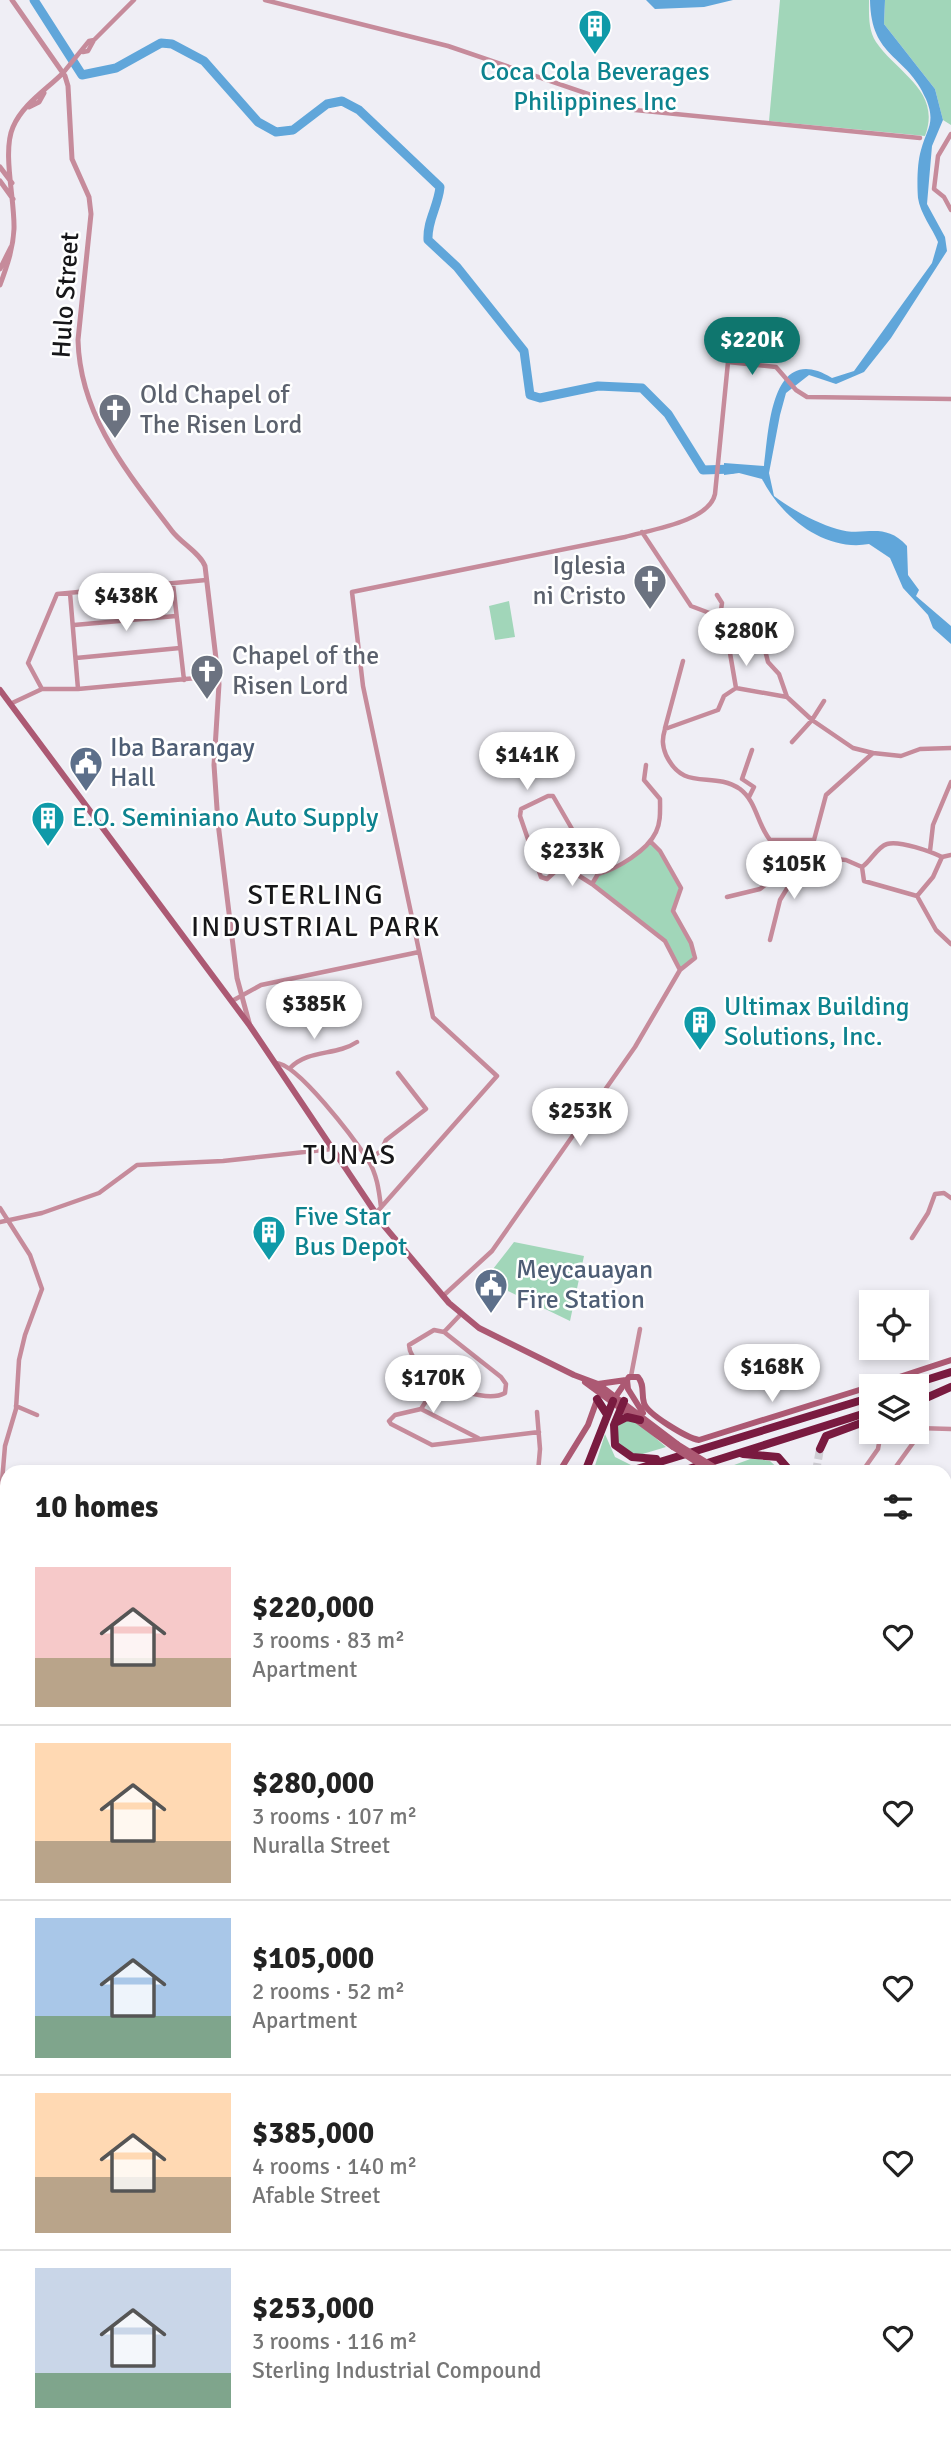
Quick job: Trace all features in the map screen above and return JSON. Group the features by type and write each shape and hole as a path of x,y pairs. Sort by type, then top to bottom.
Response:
{"highway":[{"path":"929,1379 951,1372"},
{"path":"929,1392 951,1386"},
{"path":"929,1396 951,1386"},
{"path":"587,1465 606,1413 618,1401"},
{"path":"618,1401 614,1442 629,1456 652,1459 676,1449 708,1449 859,1401"},
{"path":"598,1404 606,1413"},
{"path":"700,1465 859,1415"},
{"path":"614,1425 625,1417 643,1419"},
{"path":"820,1449 826,1436 859,1424"},
{"path":"642,1465 676,1449"},
{"path":"731,1455 776,1456 788,1465"}],"main road":[{"path":"0,690 232,1001 332,1149 443,1296 479,1328 596,1386 643,1419 676,1449 701,1465"},
{"path":"908,1374 951,1360"},
{"path":"596,1386 629,1378 642,1381 643,1401 649,1412 699,1440 859,1390"},
{"path":"618,1401 629,1378"},
{"path":"629,1378 628,1389 643,1419"},
{"path":"563,1465 598,1404 596,1386"},
{"path":"598,1404 618,1401"},
{"path":"676,1449 708,1465"}],"street":[{"path":"12,0 63,73"},
{"path":"0,285 11,255 12,244 13,128 37,95 44,92 83,52 89,41 94,40 134,0"},
{"path":"265,0 448,46 635,110 920,138"},
{"name":"Hulo Street","path":"63,73 69,93 74,167 90,205 79,330 79,362 83,386 103,435 172,531 201,559 206,580 218,676 214,781 241,995 250,1026"},
{"path":"951,134 940,152 934,189 944,197 951,210"},
{"path":"11,165 0,167 12,183"},
{"path":"0,181 13,200"},
{"path":"0,269 12,244"},
{"path":"379,1210 497,1076 433,1017 363,686 352,592 668,527 709,507 714,501 728,362 776,367 796,390 807,397 951,399"},
{"path":"642,532 691,606 722,618 759,626 768,662 779,674 787,697 812,720 853,748 873,753 901,757 920,749 951,748"},
{"path":"43,689 28,663 57,594 206,580"},
{"path":"173,584 184,680"},
{"path":"70,593 78,689"},
{"path":"717,595 722,603 722,618 736,688"},
{"path":"74,625 176,616"},
{"path":"76,658 180,648"},
{"path":"683,662 664,729 662,747 674,771 682,776 732,785 749,797 770,840 814,840"},
{"path":"10,704 43,689 78,689 218,676"},
{"path":"664,729 718,710 724,696 736,688 787,697"},
{"path":"792,742 812,720 824,701"},
{"path":"749,797 754,787 742,779 752,750"},
{"path":"810,855 827,795 873,753"},
{"path":"592,884 598,874 611,871 650,841 659,823 660,799 645,780 646,765"},
{"path":"930,850 933,825 951,782"},
{"path":"598,874 553,796 521,809 520,816 541,877 547,879 562,865 592,884 665,941 680,970"},
{"path":"443,1296 492,1251 635,1047 680,970 695,958 691,943 673,911 681,888 660,850 650,841"},
{"path":"862,867 883,846 891,843 930,850 943,857 951,855"},
{"path":"727,897 760,889 802,856 852,862 862,867"},
{"path":"917,896 933,877 943,857"},
{"path":"770,940 780,900 791,882 789,867"},
{"path":"862,867 864,881 917,896 936,930 951,944"},
{"path":"232,1001 261,985 419,952"},
{"path":"290,1068 301,1057 349,1047 357,1042"},
{"path":"275,1063 290,1068 312,1088 368,1160 378,1182 379,1210"},
{"path":"368,1160 381,1151 386,1140 426,1109 398,1073"},
{"path":"3,1221 42,1213 99,1193 137,1165 223,1161 332,1149"},
{"path":"912,1238 928,1213 935,1194 944,1193 951,1198"},
{"path":"0,1208 3,1221 30,1255 42,1289 24,1335 16,1406 5,1446 3,1465"},
{"path":"444,1332 461,1314"},
{"path":"629,1378 640,1329"},
{"path":"434,1330 444,1332 501,1377 506,1389 502,1395 492,1398 474,1396 440,1379 412,1357 409,1345 434,1330"},
{"path":"421,1409 440,1379"},
{"path":"16,1406 37,1415"},
{"path":"478,1438 421,1409 395,1415 389,1422 432,1445 539,1432"},
{"path":"537,1412 538,1465"},
{"path":"929,1429 951,1429"},
{"path":"867,1465 879,1444"},
{"path":"896,1465 912,1444"}],"green space":[{"path":"780,0 869,0 873,37 923,95 929,120 925,136 769,121"},
{"path":"885,0 951,0 951,125 943,120 935,89 884,24"},
{"path":"509,601 515,637 495,640 489,606"},
{"path":"650,841 660,851 681,888 673,911 691,943 693,961 680,970 670,947 592,884 598,874 611,871"},
{"path":"514,1242 584,1256 570,1321 508,1291 507,1278 493,1269"},
{"path":"627,1420 637,1422 666,1447 636,1456 617,1444 616,1426"},
{"path":"605,1434 615,1457 631,1465 595,1465"},
{"path":"753,1458 770,1461 774,1465 734,1465"}],"water":[{"path":"646,0 733,0 704,7 655,9"},
{"path":"870,0 885,0 884,24 935,89 943,120 932,146 927,204 945,237 947,251 891,338 864,372 836,384 809,375 786,393 769,473 774,496 804,515 847,531 890,534 907,546 908,575 919,590 916,596 951,626 951,644 933,628 928,615 903,588 890,558 869,544 836,543 806,529 781,506 762,479 739,473 724,475 724,463 764,466 772,412 777,394 785,380 796,371 812,370 832,378 854,371 932,263 938,242 921,209 917,187 920,155 930,125 929,107 918,84 876,34"}],"waterway":[{"path":"34,0 82,75 116,68 161,43 172,44 204,61 258,122 276,132 293,130 327,104 342,101 359,110 440,187 429,226 428,240 457,267 524,351 530,395 540,398 598,386 642,388 668,414 703,470 733,469"}],"tunnel":[{"path":"817,1465 820,1449"}],"place":[{"name":"Coca Cola Beverages Philippines Inc","path":"595,56"},
{"name":"Old Chapel of The Risen Lord","path":"115,440"},
{"name":"Iglesia ni Cristo","path":"650,611"},
{"name":"Chapel of the Risen Lord","path":"207,701"},
{"name":"Iba Barangay Hall","path":"86,793"},
{"name":"E.O. Seminiano Auto Supply","path":"48,848"},
{"name":"Ultimax Building Solutions, Inc.","path":"700,1052"},
{"name":"Five Star Bus Depot","path":"269,1262"},
{"name":"Meycauayan Fire Station","path":"491,1315"}],"district":[{"name":"STERLING INDUSTRIAL PARK","path":"316,911"},
{"name":"TUNAS","path":"350,1155"}]}
